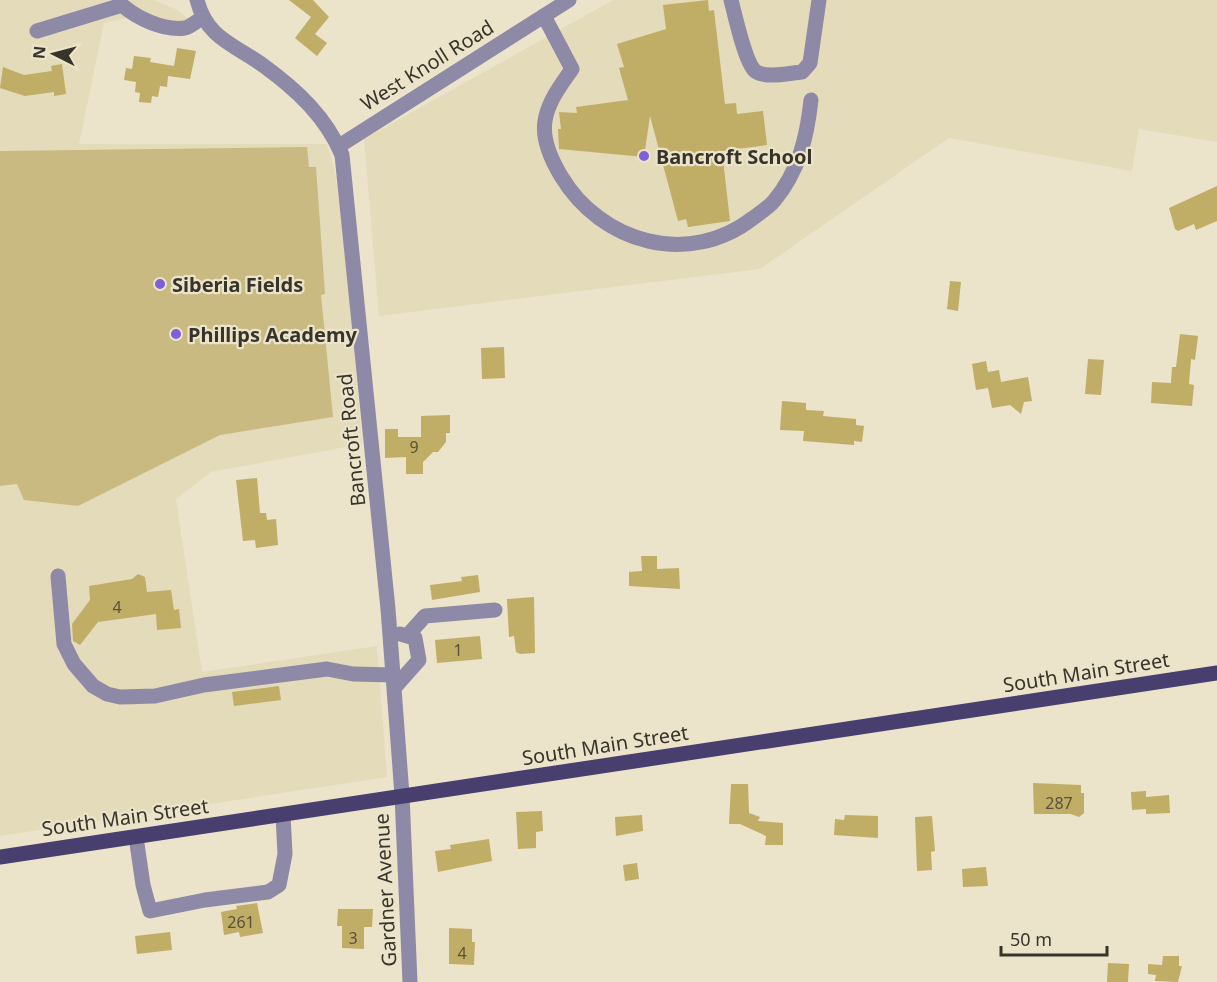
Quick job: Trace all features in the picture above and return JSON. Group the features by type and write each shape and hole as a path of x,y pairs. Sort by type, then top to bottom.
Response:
{"main road":[{"name":"South Main Street","path":"0,857 1217,673"}],"street":[{"path":"37,31 122,5 132,14 158,25 186,28 202,18 197,0"},
{"name":"West Knoll Road","path":"339,146 568,0"},
{"path":"731,0 749,62 755,71 767,75 802,72 810,63 819,0"},
{"path":"544,16 572,69 554,94 544,122 550,159 570,192 599,221 631,236 673,245 690,244 708,241 741,227 773,202 790,177 801,155 812,100"},
{"name":"Bancroft Road","path":"202,18 212,31 264,66 323,118 342,155 390,632 402,795"},
{"path":"58,576 64,644 74,664 87,679 107,694 120,697 155,696 204,685 327,669 394,681 420,660 415,638 390,632"},
{"path":"408,636 425,616 495,610"},
{"name":"Gardner Avenue","path":"402,795 410,982"},
{"path":"136,837 143,885 150,911 206,900 268,892 279,885 285,854 283,815"}],"shaded area":[{"name":"Phillips Academy","path":"0,0 153,0 178,10 192,23 132,17 104,23 79,144 327,144 334,167 343,224 362,444 211,472 176,499 202,672 377,646 387,777 0,836"},
{"name":"Bancroft School","path":"613,0 1217,0 1217,142 1139,129 1132,171 949,138 760,269 379,316 364,139"},
{"name":"Siberia Fields","path":"307,147 309,167 316,167 325,294 321,295 333,417 220,435 78,506 24,500 17,484 0,486 0,151"}],"building":[{"path":"289,0 313,0 329,17 315,34 327,43 317,56 295,38 311,17"},
{"path":"708,0 709,11 714,10 725,104 736,103 737,114 763,111 767,145 722,151 730,221 688,227 686,219 678,221 650,116 644,157 559,149 558,129 561,129 559,112 577,113 576,107 628,100 619,68 624,67 617,44 666,29 663,5"},
{"path":"177,48 196,51 190,79 168,76 167,87 160,86 158,97 152,96 151,103 139,102 140,93 135,92 136,82 124,80 126,68 132,69 134,56 151,58 150,62 174,66"},
{"path":"62,64 66,94 54,96 54,92 25,96 0,88 3,67 24,75 52,71 51,66"},
{"path":"1217,186 1217,221 1196,230 1194,224 1178,231 1175,229 1169,208"},
{"path":"950,281 961,282 958,311 947,309"},
{"path":"1180,334 1198,336 1195,360 1191,359 1189,384 1194,385 1192,406 1151,403 1152,382 1171,383 1172,367 1176,367"},
{"path":"504,347 505,378 482,379 481,348"},
{"path":"1088,359 1104,360 1101,395 1085,394"},
{"path":"986,361 988,372 999,370 1001,382 1028,377 1032,401 1024,402 1021,414 1010,405 992,408 988,388 976,390 972,364"},
{"path":"782,401 806,403 806,410 824,411 823,416 856,419 856,425 864,426 862,442 854,441 854,445 803,441 804,431 780,430"},
{"path":"450,415 450,433 446,433 446,442 438,452 433,452 423,462 423,474 406,474 406,457 385,458 385,429 398,429 398,437 421,437 421,416"},
{"path":"257,478 260,513 266,513 267,520 276,519 278,545 256,548 255,540 243,541 236,480"},
{"path":"641,556 657,556 657,569 679,568 680,589 629,586 629,572 642,571"},
{"path":"138,574 145,577 147,592 171,590 174,610 179,609 181,628 157,630 156,614 98,622 80,645 73,641 72,624 90,600 89,586 132,579"},
{"path":"478,575 480,592 432,600 430,585 462,581 461,577"},
{"path":"534,597 535,653 520,654 516,652 514,636 509,637 507,599"},
{"path":"480,636 482,659 437,663 435,640"},
{"path":"279,686 281,700 234,706 232,692"},
{"path":"1033,783 1081,785 1081,793 1084,793 1084,813 1079,817 1071,814 1034,814"},
{"path":"731,784 748,784 749,813 760,817 758,821 783,823 783,845 765,845 766,836 740,824 729,824"},
{"path":"1146,791 1146,797 1169,795 1170,813 1146,814 1146,809 1132,810 1131,792"},
{"path":"542,811 543,831 536,832 536,848 518,849 516,812"},
{"path":"642,815 643,831 616,836 615,817"},
{"path":"845,815 878,816 878,838 834,835 835,819 844,820"},
{"path":"932,816 935,851 931,852 932,870 917,871 915,817"},
{"path":"489,839 492,861 438,872 435,851 451,849 450,845"},
{"path":"637,863 639,879 625,881 623,865"},
{"path":"986,867 988,886 963,887 962,869"},
{"path":"257,903 263,933 240,937 239,932 224,935 221,912 237,909 236,906"},
{"path":"338,909 373,909 372,927 364,927 364,949 342,948 342,926 337,926"},
{"path":"449,928 472,929 472,942 475,942 474,965 449,964"},
{"path":"170,932 172,950 137,954 135,936"},
{"path":"1163,956 1179,956 1179,966 1182,966 1178,982 1155,981 1156,975 1148,974 1148,964 1162,965"},
{"path":"1108,963 1129,964 1128,982 1107,982"}],"place":[{"name":"Bancroft School","path":"644,156"},
{"name":"Siberia Fields","path":"160,284"},
{"name":"Phillips Academy","path":"176,334"}]}
